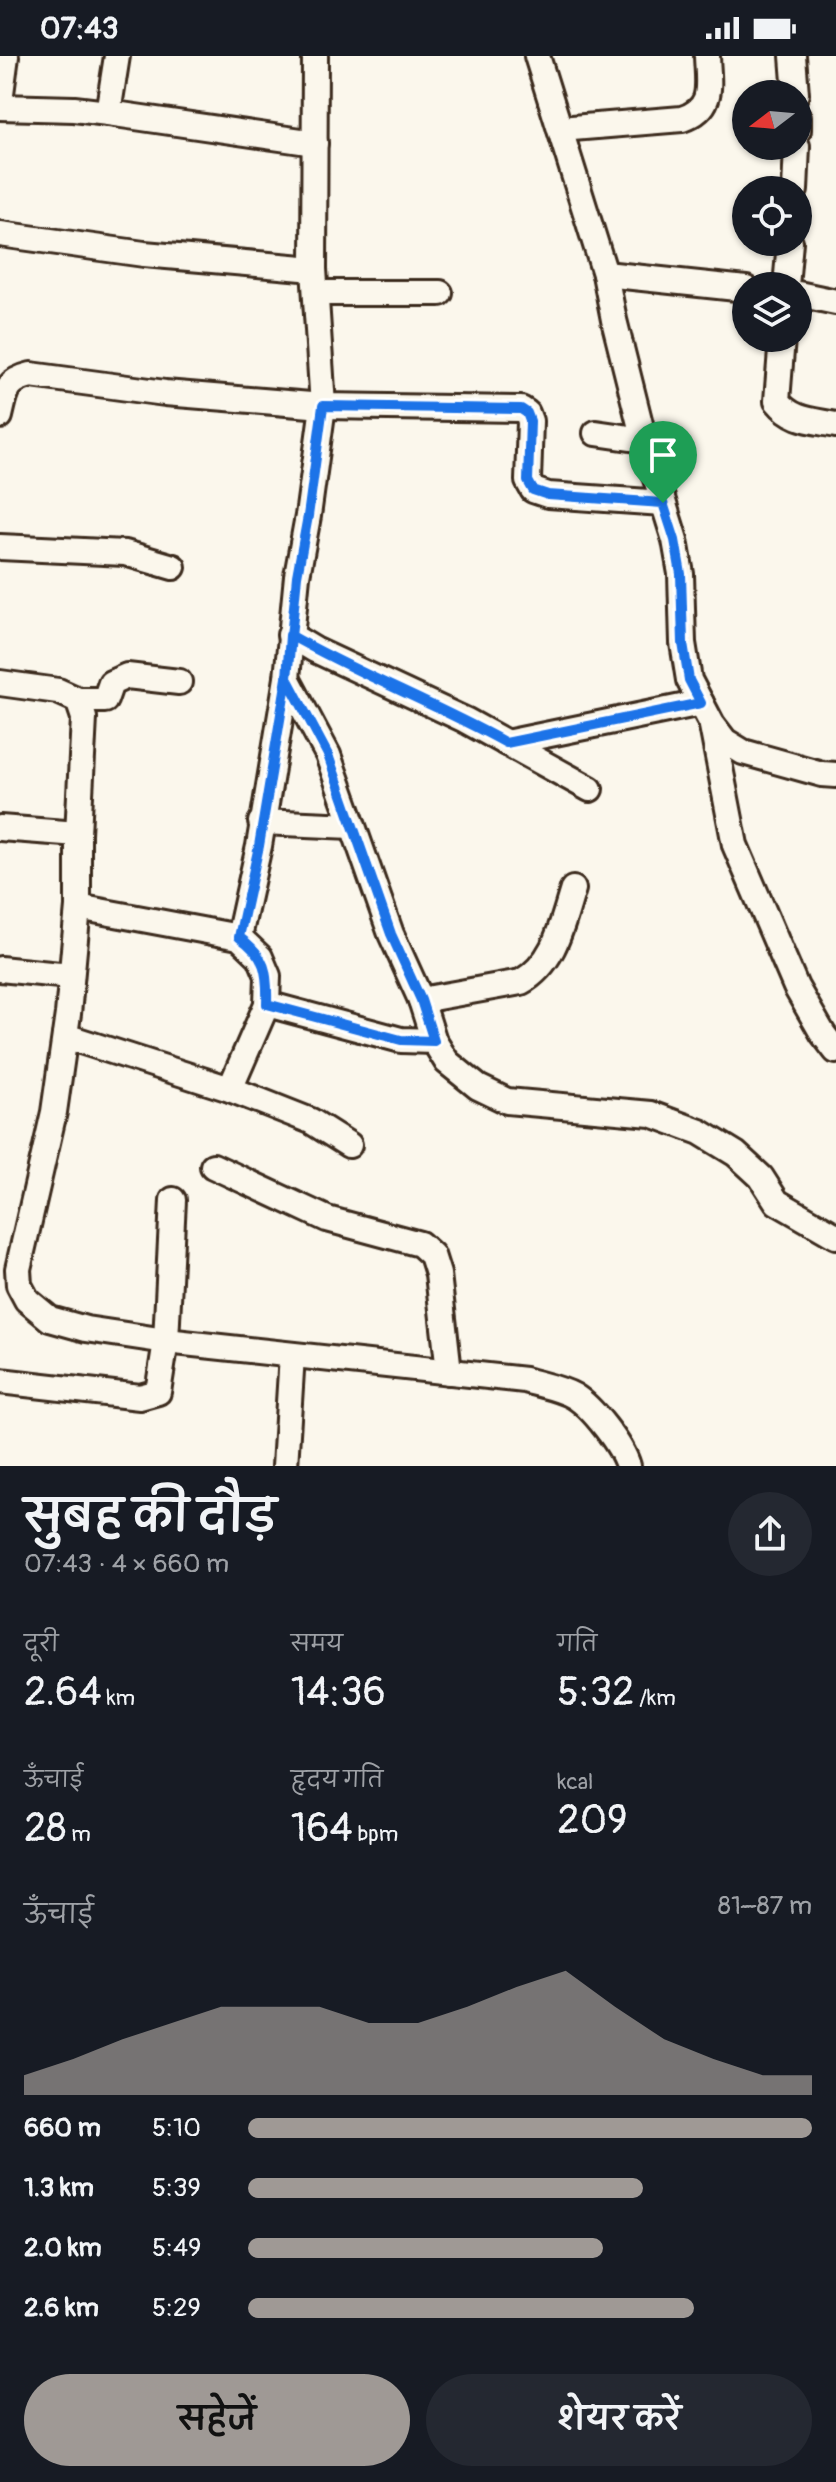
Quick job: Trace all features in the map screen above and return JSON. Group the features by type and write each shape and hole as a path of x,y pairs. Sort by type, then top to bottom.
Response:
{"street":[{"path":"0,101 6,56"},
{"path":"108,113 117,56"},
{"path":"239,937 259,846 287,678 297,576 323,406 315,281 315,56"},
{"path":"537,56 605,274 644,440 675,540 681,574 683,643 689,680 725,741 743,752 836,775"},
{"path":"560,129 682,119 694,115 705,105 707,56"},
{"path":"793,56 795,80"},
{"path":"0,107 74,109 315,143"},
{"path":"0,234 315,281 440,293"},
{"path":"605,274 732,288"},
{"path":"812,297 836,302"},
{"path":"781,352 777,401 786,412 798,417 836,425"},
{"path":"0,416 7,389 15,379 31,375 165,393 323,406 521,409 530,421 528,481 533,490 548,495 663,503"},
{"path":"596,433 644,440"},
{"path":"0,547 125,553 173,567"},
{"path":"290,635 315,650 465,720 590,789"},
{"path":"0,683 58,691 78,700 105,700 111,683 127,676 179,682"},
{"path":"287,678 328,755 391,934 421,1000 434,1041 447,1062 478,1087 507,1101 651,1114 700,1132 736,1154 761,1177 777,1202 836,1236"},
{"path":"78,700 84,718 78,907 65,1036 54,1112 18,1269 9,1284 50,1319 86,1329 166,1341 525,1380 571,1394 599,1421 628,1466"},
{"path":"506,743 707,714"},
{"path":"707,714 735,845 796,987 836,1051"},
{"path":"261,822 352,826"},
{"path":"0,828 78,834"},
{"path":"421,1000 521,982 535,974 552,952 573,889"},
{"path":"78,907 239,937 260,957 268,976 267,1004 230,1089"},
{"path":"0,969 70,976"},
{"path":"267,1004 401,1040 434,1041"},
{"path":"65,1036 230,1089 311,1121 349,1145"},
{"path":"213,1166 327,1219 420,1244 428,1249 438,1274 449,1372"},
{"path":"0,1381 147,1396 158,1392 166,1341 173,1200"},
{"path":"285,1466 292,1355"}],"route":[{"path":"663,503 548,495 533,490 528,481 530,421 521,409 323,406 297,576 290,635 287,678 328,755 391,934 421,1000 434,1041 401,1040 267,1004 268,976 260,957 239,937 259,846 287,678 289,655 290,635 506,743 701,703 689,680 683,643 681,574 675,540 663,503"}]}
